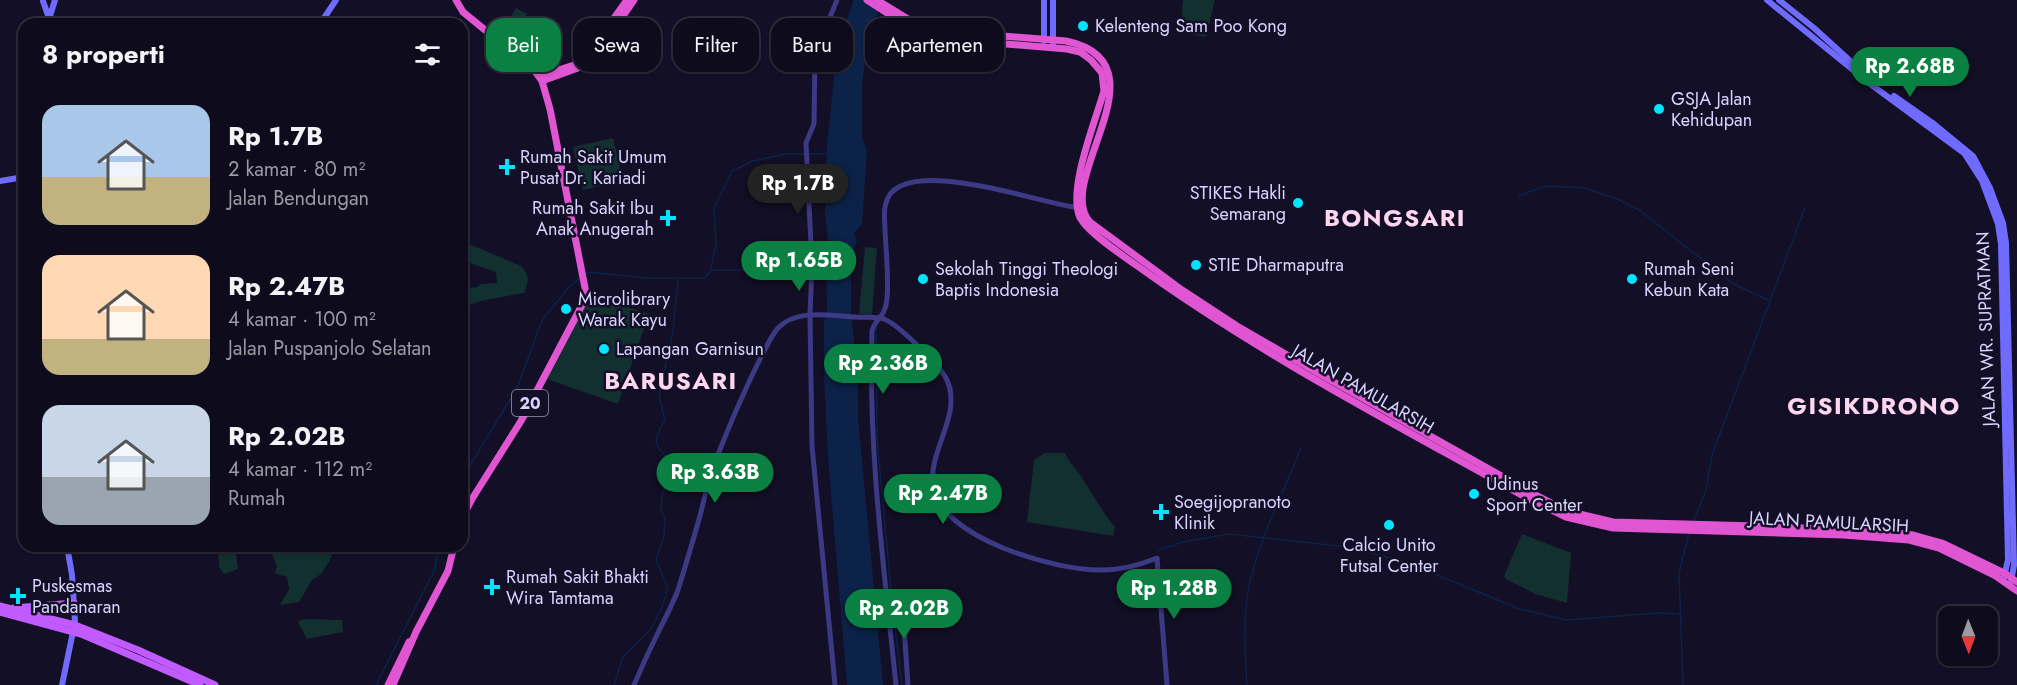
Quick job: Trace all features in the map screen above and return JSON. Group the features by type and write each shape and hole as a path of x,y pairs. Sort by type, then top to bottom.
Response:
{"highway":[{"path":"456,0 463,12 541,79 573,69"},
{"path":"618,18 627,0"},
{"path":"619,18 634,0"},
{"path":"867,0 894,15"},
{"path":"877,0 912,30 1053,44 1080,52 1098,68 1103,76 1104,91 1076,189 1080,208"},
{"name":"20","path":"468,507 521,421 585,296 585,284 550,109 541,79"},
{"name":"JALAN PAMULARSIH","path":"1080,208 1080,219 1088,227 1144,271 1230,329 1548,509 1598,526 1698,528 1909,540 1939,549 2010,580 2017,591"},
{"path":"393,685 416,632 448,570 452,552"},
{"path":"387,685 416,632"}],"main road":[{"path":"44,0 50,16"},
{"path":"50,16 55,0"},
{"path":"1044,0 1044,44"},
{"path":"1053,0 1053,44"},
{"name":"JALAN WR. SUPRATMAN","path":"1767,0 1869,83 1964,153 1982,181 1998,224 2005,287"},
{"name":"JALAN WR. SUPRATMAN","path":"1779,0 1873,81 1934,124 1973,156 1990,188 2003,223 2006,243 2007,507 2010,580"},
{"path":"323,18 333,1"},
{"path":"0,181 18,178"},
{"path":"62,685 74,628 74,603 68,552"},
{"path":"8,608 74,603"},
{"path":"0,606 138,650 215,685"},
{"path":"0,612 74,628 200,685"}],"street":[{"path":"835,685 812,446 814,315 806,143 814,124 815,54 837,0"},
{"path":"896,685 874,456 871,391 872,331 875,323 885,311 887,296 885,204 890,195 907,183 926,180 965,184 1080,208"},
{"path":"634,685 674,601 713,467 753,374 780,327 791,320 814,315 881,318 895,326 936,365 949,386 950,399 948,418 932,473 933,487 936,498 948,514 994,544 1046,562 1101,570 1130,567 1157,558 1167,685"},
{"path":"889,597 903,596 908,685"}],"green space":[{"path":"1183,0 1215,0 1206,37 1184,33"},
{"path":"516,8 527,14 525,18 510,18"},
{"path":"613,138 623,181 583,190 573,147"},
{"path":"468,244 521,266 528,279 524,293 468,305 468,288 497,283 496,272 468,262"},
{"path":"865,247 877,248 872,315 859,314"},
{"name":"Lapangan Garnisun","path":"590,294 649,314 618,404 544,378"},
{"path":"1045,453 1065,453 1115,527 1113,536 1027,522 1034,460"},
{"path":"1522,534 1571,553 1567,603 1535,594 1504,576"},
{"path":"218,552 236,552 238,569 224,574 219,567"},
{"path":"271,552 333,552 321,574 312,580 299,602 280,605 289,589 287,577 275,573 277,566"},
{"path":"304,619 342,620 343,632 307,639 298,622"}],"water":[{"path":"854,0 882,0 876,18 865,18 862,138 867,150 862,224 854,233 857,241 851,257 851,313 858,377 858,417 883,685 847,685 828,458 824,375 828,239 825,214 827,145 835,72 853,72 853,18 847,18"}],"waterway":[{"path":"711,268 716,245 714,208 732,171 753,161 786,154 826,154"},
{"path":"1519,196 1550,186 1585,188 1617,199 1639,210 1732,283 1770,301"},
{"path":"1694,520 1706,490 1712,455 1805,208"},
{"path":"814,266 827,264"},
{"path":"586,274 589,272 646,278 705,278 711,270 762,270 809,266"},
{"path":"468,469 518,386 542,320 569,287 580,278"},
{"path":"614,685 623,657 651,629 668,589 656,560 664,536 665,518 661,511 662,494 674,471 656,444 665,420 659,396 673,331 678,279"},
{"path":"876,328 877,439 902,685"},
{"path":"1247,685 1245,615 1252,574 1257,556 1301,448"},
{"path":"1683,685 1679,573 1689,533"},
{"path":"1159,550 1183,542 1229,534 1348,547 1406,562 1517,608 1566,620 1658,613 1680,614"},
{"path":"376,685 434,571 439,552"}],"place":[{"name":"Kelenteng Sam Poo Kong","path":"1083,26"},
{"name":"GSJA Jalan Kehidupan","path":"1659,109"},
{"name":"Rumah Sakit Umum Pusat Dr. Kariadi","path":"507,167"},
{"name":"STIKES Hakli Semarang","path":"1298,203"},
{"name":"Rumah Sakit Ibu Anak Anugerah","path":"668,218"},
{"name":"STIE Dharmaputra","path":"1196,265"},
{"name":"Sekolah Tinggi Theologi Baptis Indonesia","path":"923,279"},
{"name":"Rumah Seni Kebun Kata","path":"1632,279"},
{"name":"Microlibrary Warak Kayu","path":"566,309"},
{"name":"Lapangan Garnisun","path":"604,349"},
{"name":"Udinus Sport Center","path":"1474,494"},
{"name":"Soegijopranoto Klinik","path":"1161,512"},
{"name":"Calcio Unito Futsal Center","path":"1389,525"},
{"name":"Rumah Sakit Bhakti Wira Tamtama","path":"492,587"},
{"name":"Puskesmas Pandanaran","path":"18,596"}],"district":[{"name":"BONGSARI","path":"1395,218"},
{"name":"BARUSARI","path":"671,381"},
{"name":"GISIKDRONO","path":"1874,406"}]}
